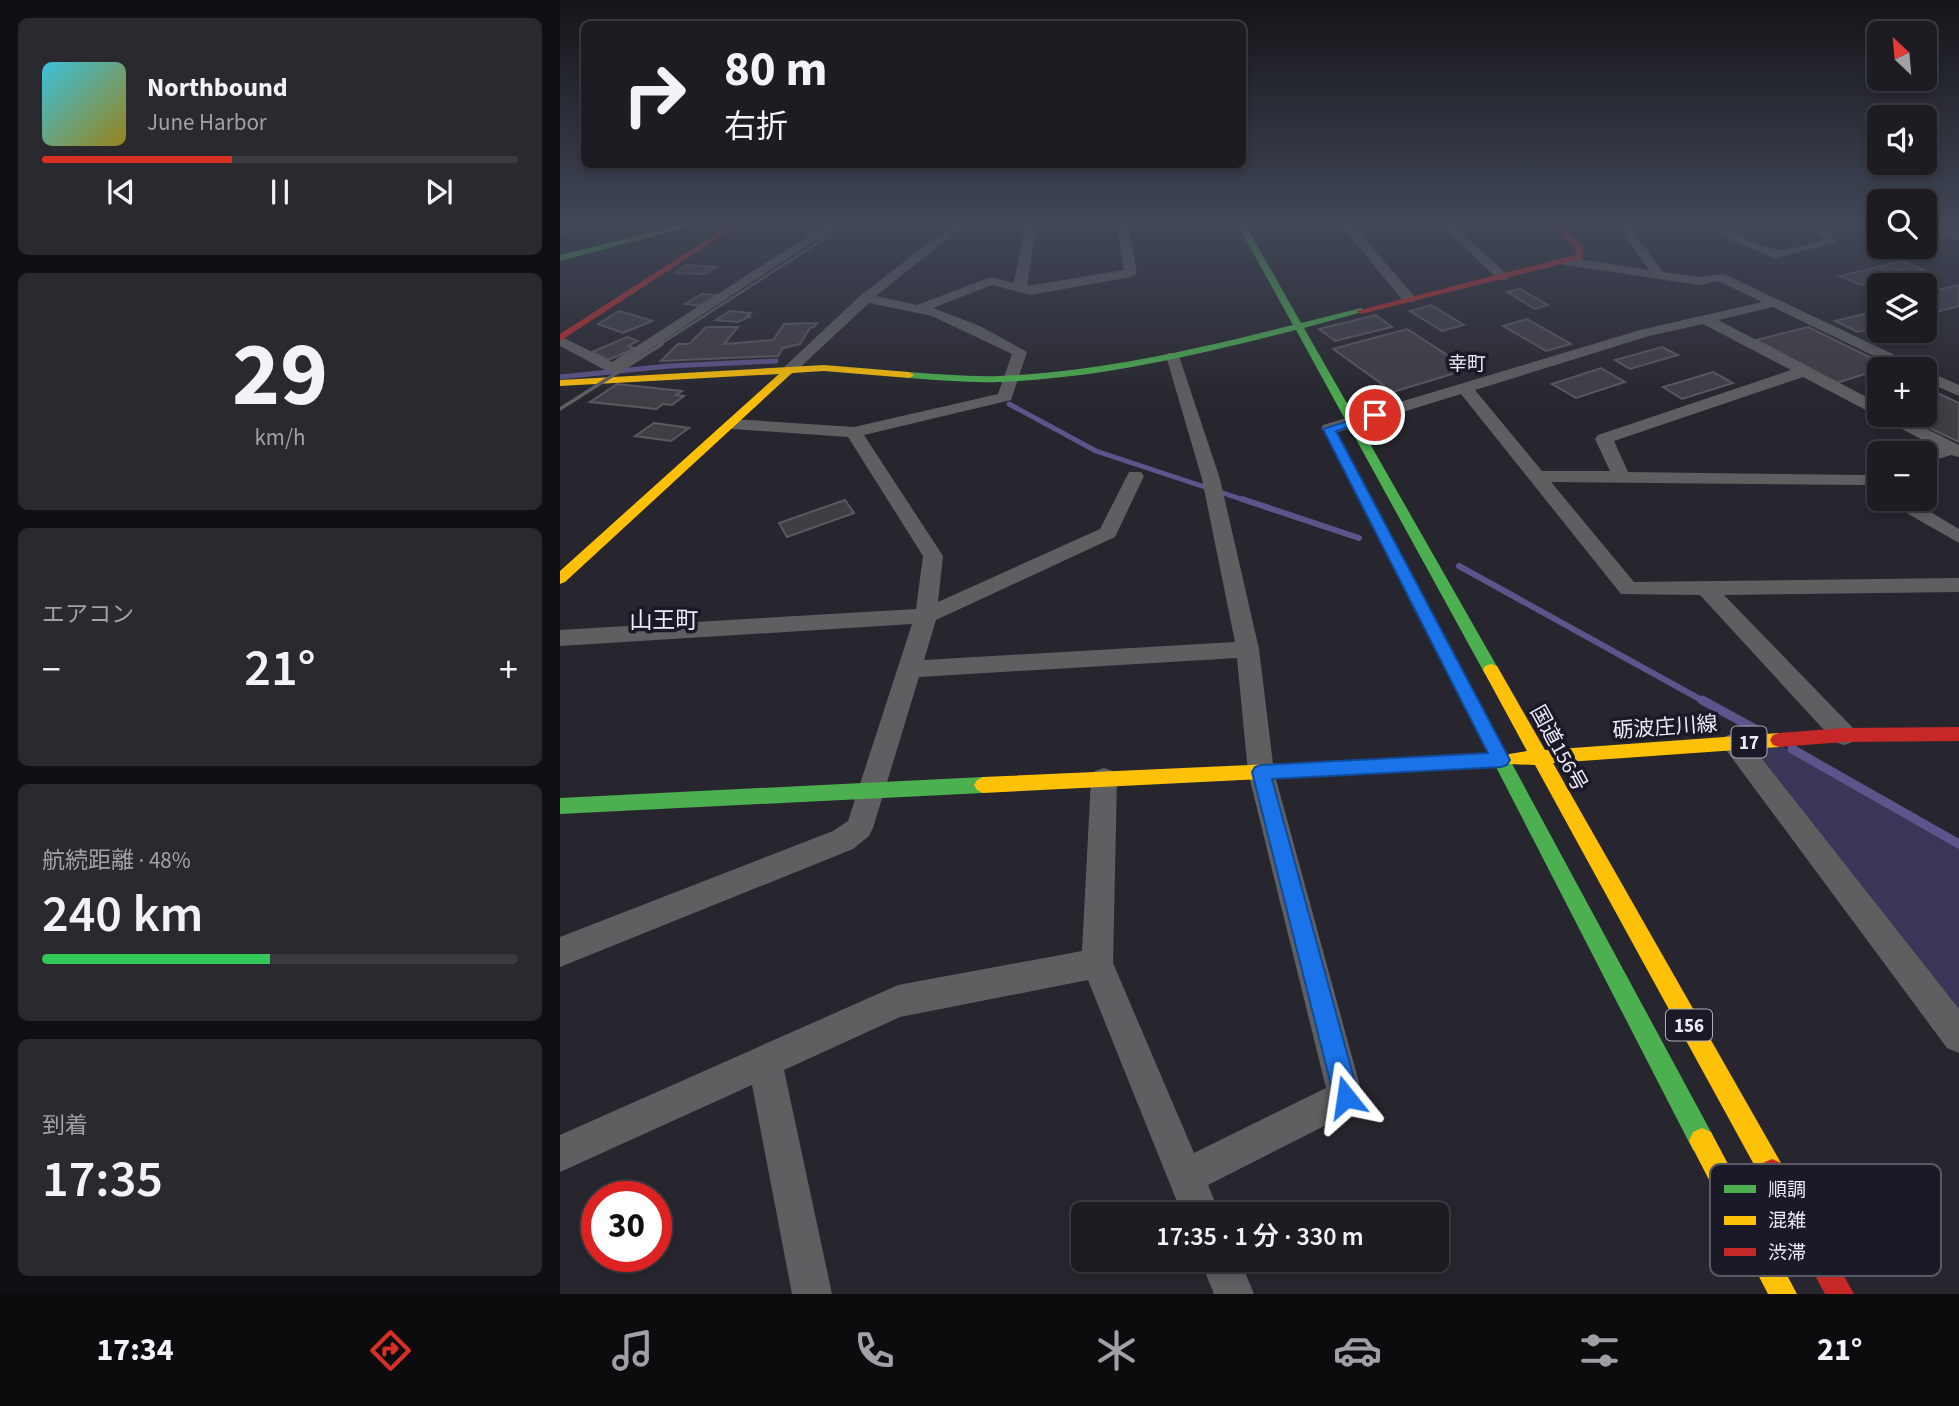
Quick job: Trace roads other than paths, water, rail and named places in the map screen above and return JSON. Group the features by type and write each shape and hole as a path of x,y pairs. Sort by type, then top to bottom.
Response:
{"main road":[{"path":"560,339 644,284"},
{"path":"1256,284 1262,295"},
{"name":"国道156号","path":"1276,284 1767,1164"},
{"path":"560,383 824,368 954,378 1013,379 1088,371 1173,356 1474,284"},
{"path":"560,579 789,370"},
{"name":"156","path":"1326,423 1714,1164"},
{"name":"砺波庄川線","path":"560,806 1501,760 1844,735 1959,734"},
{"name":"156","path":"1773,1276 1783,1294"},
{"name":"国道156号","path":"1830,1276 1840,1294"}],"street":[{"path":"560,339 612,368 741,284"},
{"path":"789,370 883,284"},
{"path":"919,309 982,284"},
{"path":"1003,284 1030,291 1067,284"},
{"path":"1020,289 1021,284"},
{"path":"1397,284 1409,299"},
{"path":"1736,284 1888,357"},
{"path":"732,424 854,432 1005,397 1020,352 975,329 919,309 866,298"},
{"path":"1326,423 1353,422 1645,333 1775,303"},
{"path":"1706,319 1867,404"},
{"path":"1173,356 1211,479 1248,649 1261,772 1346,1097 1185,1177"},
{"path":"1622,477 1604,439 1804,371"},
{"path":"1937,381 1959,391"},
{"path":"1465,388 1628,589 1959,585"},
{"path":"1911,427 1956,450"},
{"path":"560,951 843,840 859,828 926,616 933,556 854,432"},
{"path":"1937,455 1956,450"},
{"path":"560,638 926,616 1108,533 1135,476"},
{"path":"1536,476 1867,481"},
{"path":"1916,511 1959,537"},
{"path":"1704,589 1844,735"},
{"path":"910,669 1248,649"},
{"path":"1735,743 1959,1036"},
{"path":"1104,779 1097,962 1196,1202"},
{"path":"560,1154 898,1001 1097,962"},
{"path":"765,1061 812,1294"},
{"path":"1225,1272 1234,1294"}],"waterway":[{"path":"560,377 669,366 776,361"},
{"path":"1009,404 1096,451 1247,501"},
{"path":"1242,499 1359,538"},
{"path":"1459,566 1705,702"},
{"path":"1702,700 1757,730"},
{"path":"1792,749 1959,844"}],"railway":[{"path":"659,345 753,284"},
{"path":"560,409 662,344"}],"district":[{"name":"幸町","path":"1467,363"},
{"name":"山王町","path":"664,620"}]}
